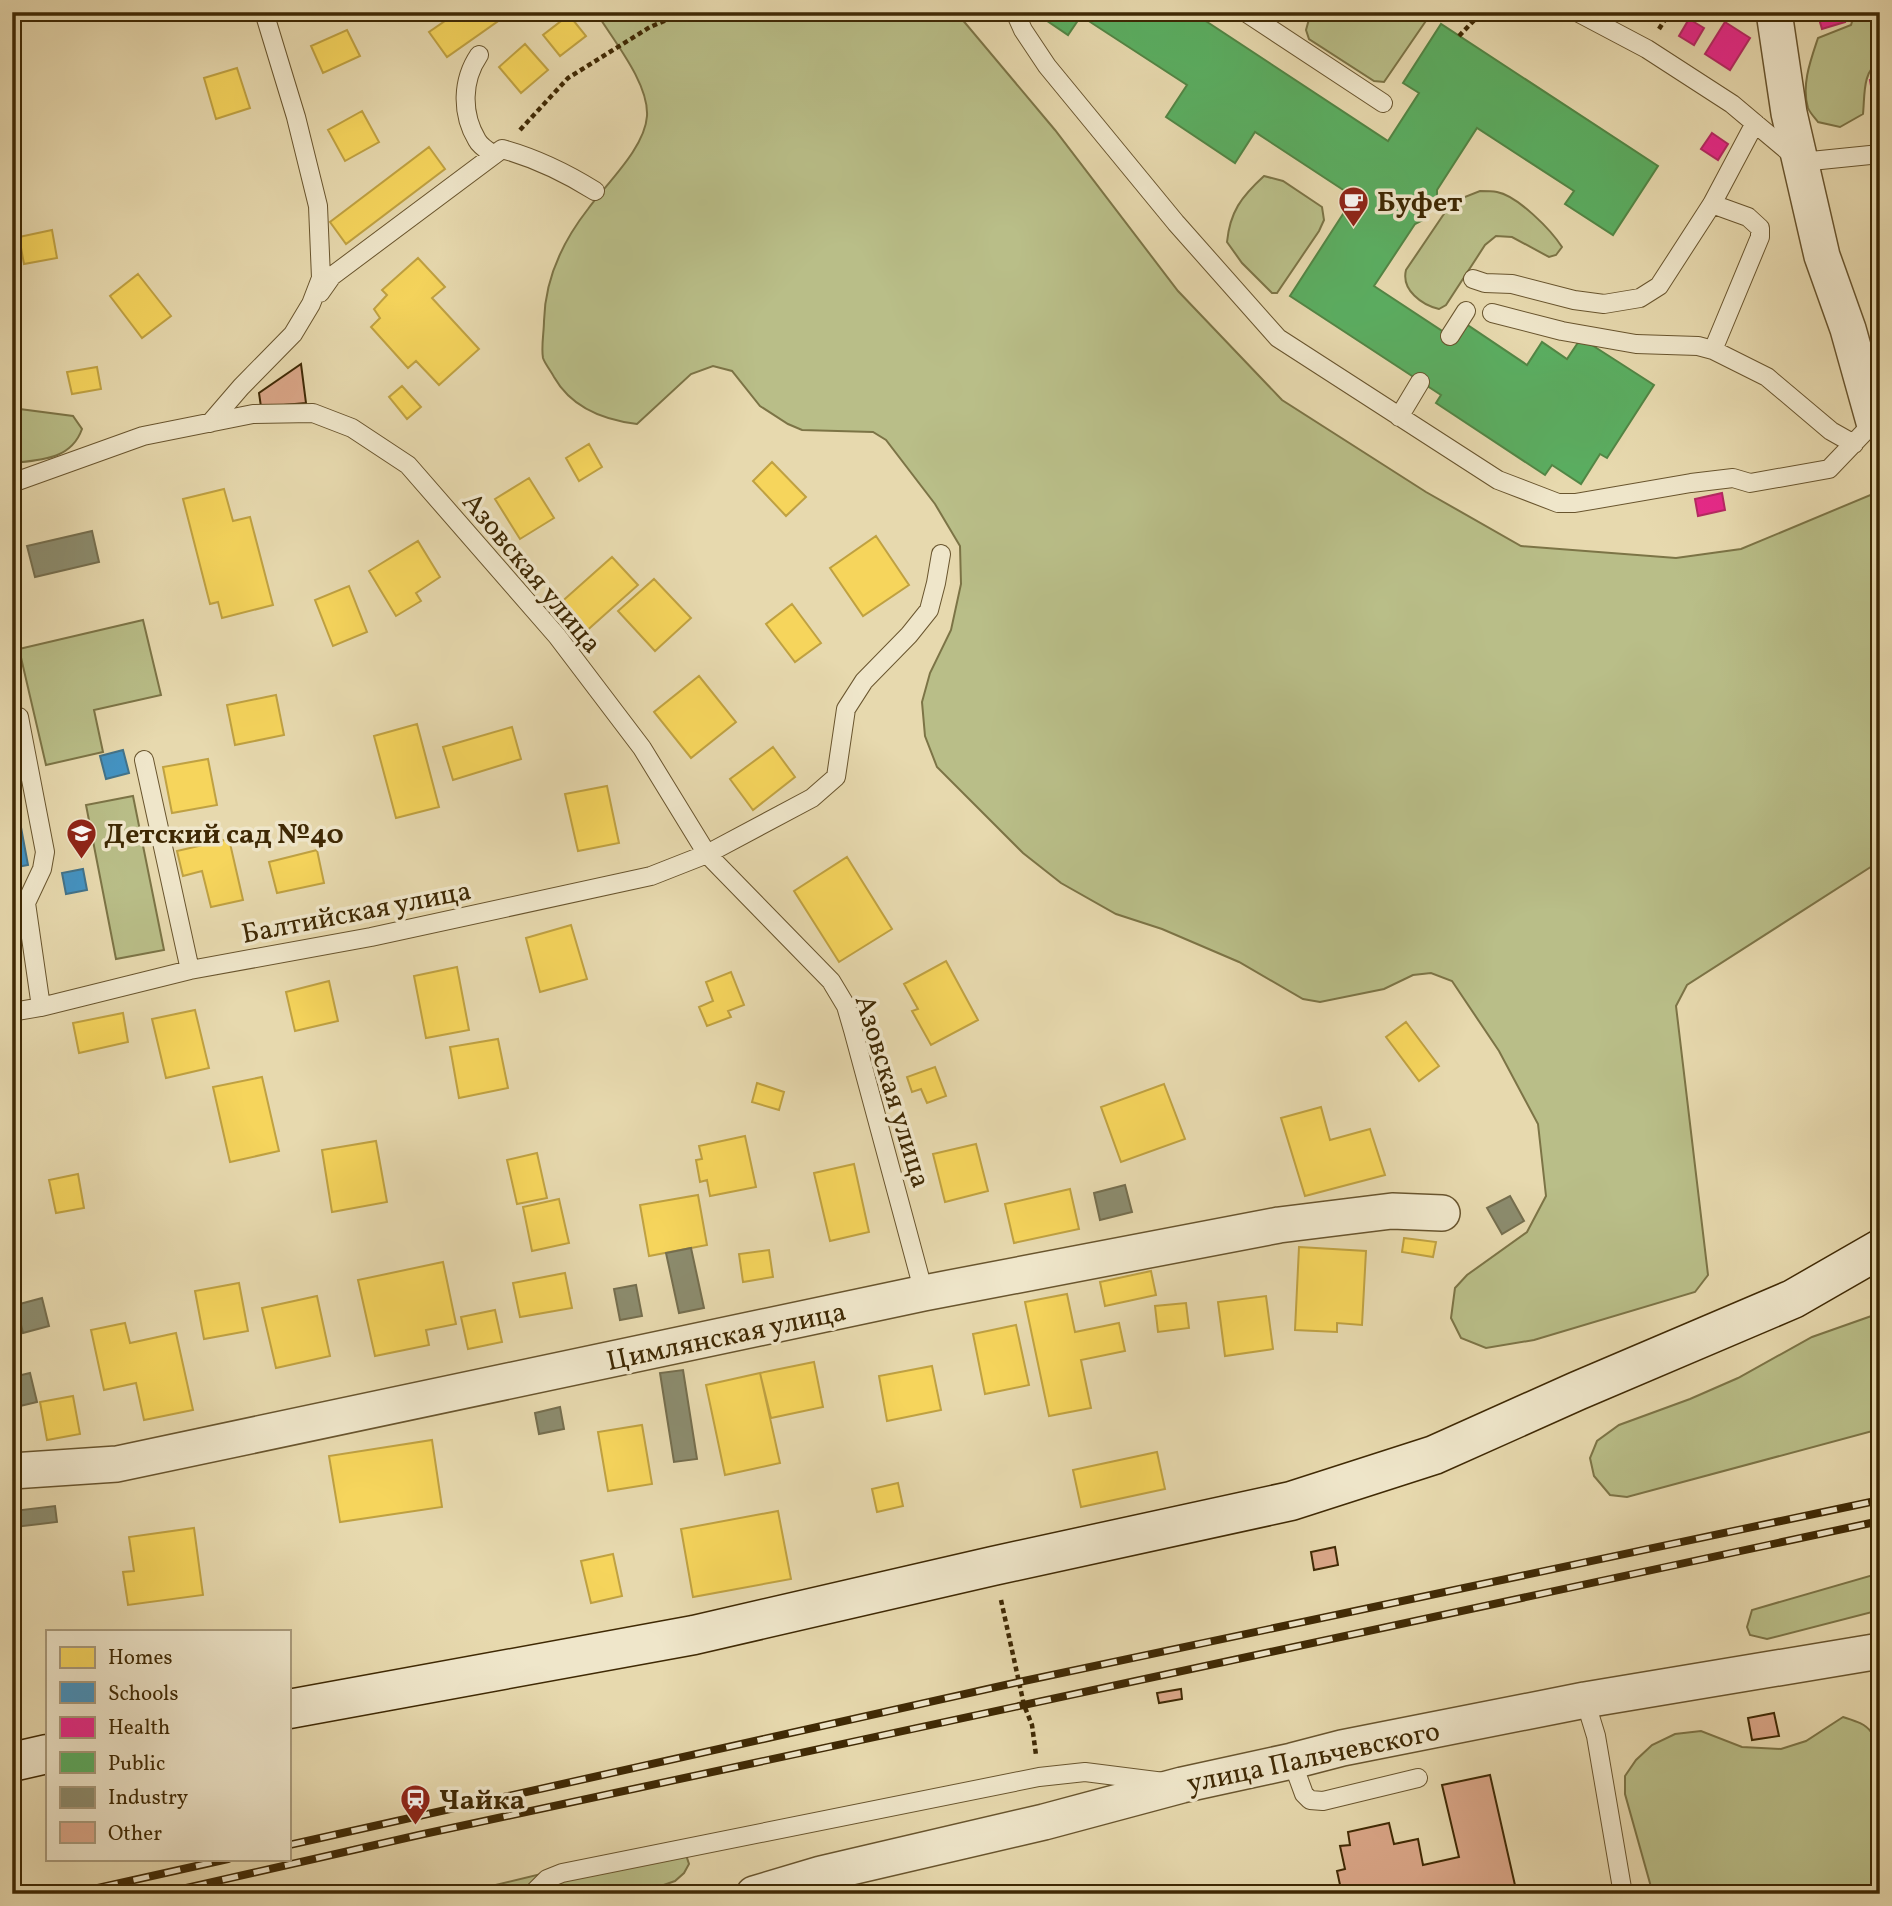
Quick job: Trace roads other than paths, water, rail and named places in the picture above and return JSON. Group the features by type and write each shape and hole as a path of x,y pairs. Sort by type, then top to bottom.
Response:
{"main road":[{"path":"290,1709 694,1635 1291,1501 1434,1455 1793,1299 1880,1249"},
{"path":"12,1762 46,1754"}],"street":[{"path":"1774,12 1789,113 1822,256 1848,329 1869,430"},
{"name":"Цимлянская улица","path":"12,1471 117,1464 924,1293 1279,1225 1392,1211 1442,1213"},
{"name":"улица Пальчевского","path":"754,1894 821,1874 1342,1748 1585,1700 1880,1651"}],"lane":[{"path":"264,12 296,117 318,206 321,278 311,304"},
{"path":"1015,12 1023,30 1047,66 1176,223 1278,338 1497,480 1558,503 1575,503 1733,478 1750,483 1829,469 1869,430"},
{"path":"1245,12 1383,103"},
{"path":"1577,12 1647,49 1732,104 1801,162 1880,154"},
{"path":"479,55 468,74 465,92 467,114 477,142 498,152 550,166 595,191"},
{"path":"1473,279 1485,283 1512,284 1540,293 1604,304 1640,298 1659,286 1712,204 1755,123"},
{"path":"210,422 293,334 332,276 498,152"},
{"path":"1712,204 1748,217 1760,228 1760,237 1713,350"},
{"path":"1450,336 1466,311"},
{"path":"1492,313 1562,331 1636,344 1698,346 1713,350 1767,377 1831,431 1869,430"},
{"path":"1399,417 1420,382"},
{"name":"Азовская улица","path":"12,483 143,436 253,414 313,413 352,428 408,465 557,636 642,748 708,854 831,982 846,1006 924,1293"},
{"name":"Балтийская улица","path":"12,1012 190,970 371,937 650,876 708,854 812,798 836,776 846,709 864,681 909,635 929,610 941,554"},
{"path":"19,717 45,852 43,869 26,903 41,1007"},
{"path":"144,760 190,970"},
{"path":"1585,1700 1596,1735 1623,1894"},
{"path":"1292,1761 1304,1794 1310,1800 1323,1801 1418,1778"},
{"path":"532,1894 547,1879 562,1873 1039,1777 1085,1772 1182,1785"}],"railway":[{"path":"290,1845 1019,1682 1880,1500"},
{"path":"160,1894 419,1835 1880,1521"},
{"path":"71,1894 224,1860"}],"place":[{"name":"Буфет","path":"1354,228"},
{"name":"Детский сад №40","path":"81,860"},
{"name":"Чайка","path":"416,1826"}]}
